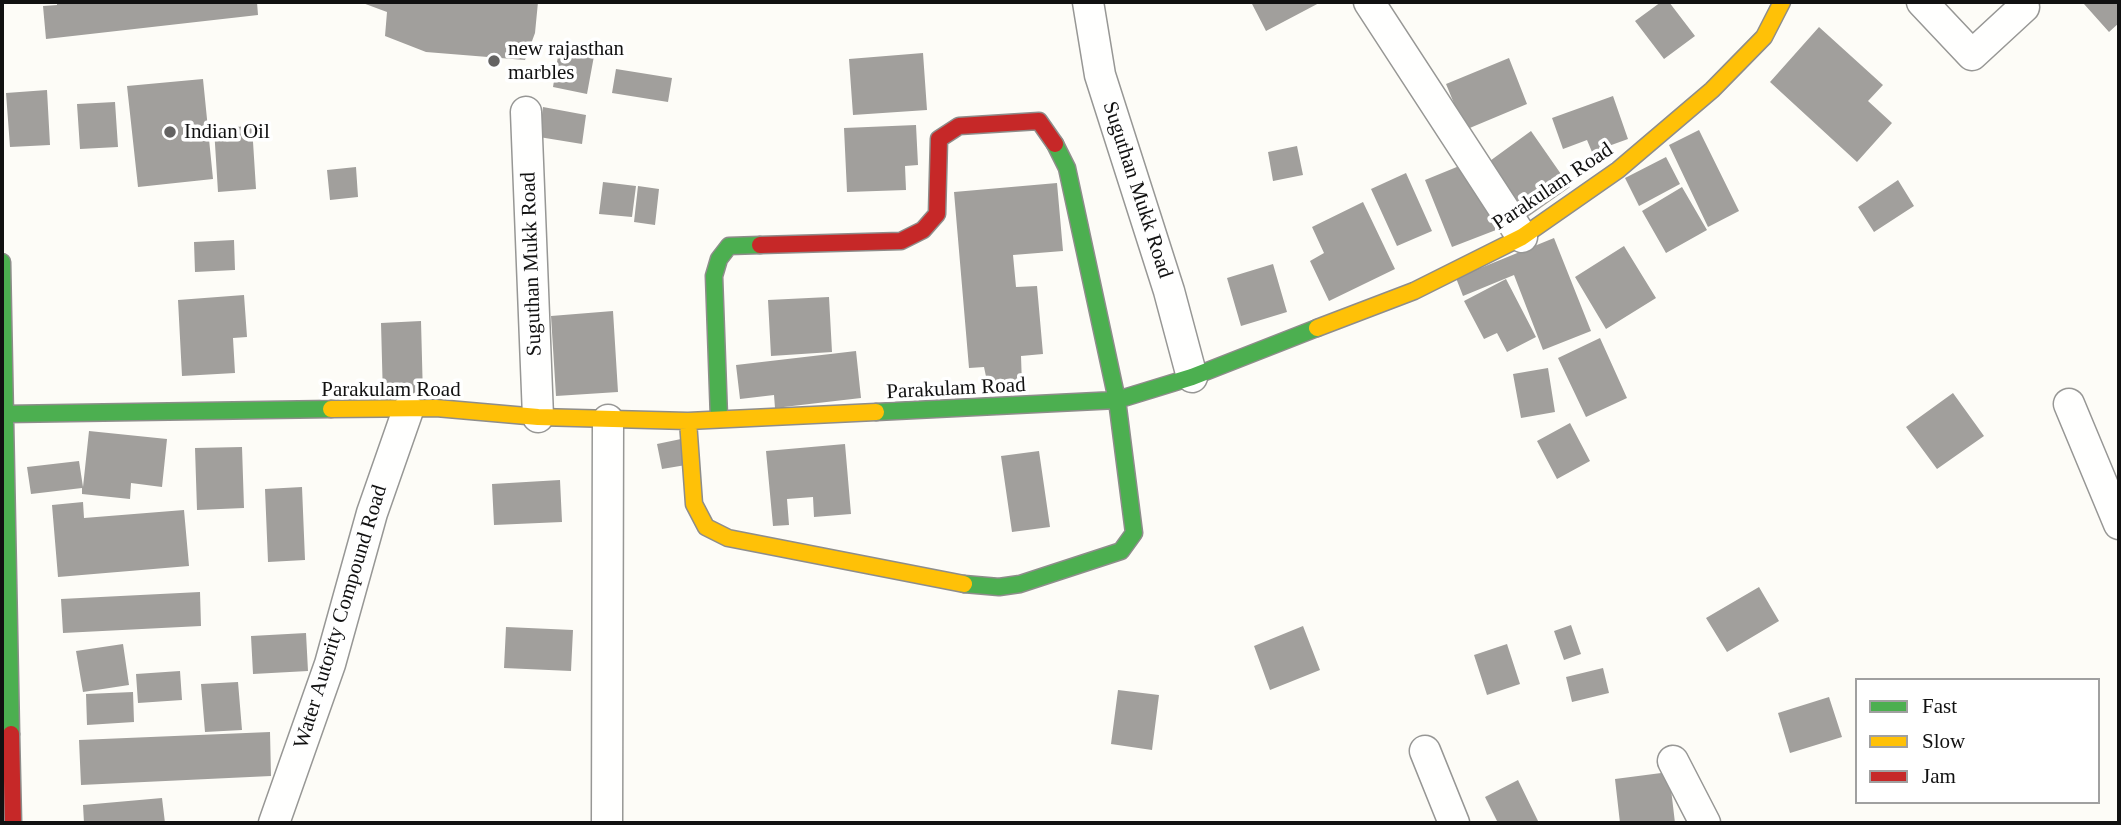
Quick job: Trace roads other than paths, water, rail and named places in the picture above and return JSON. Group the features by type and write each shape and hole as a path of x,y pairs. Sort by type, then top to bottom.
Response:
{"main road":[{"name":"Parakulam Road","path":"6,414 436,408 538,417 688,421 719,418 799,418 1116,400 1192,377 1414,291 1522,237 1618,170 1712,90 1765,37 1782,2"},
{"path":"688,421 694,504 706,527 727,538 970,585 999,587 1020,583 1121,551 1134,533 1116,400 1067,168 1050,132 1039,121 1014,121 959,126 939,139 937,214 923,230 901,241 729,246 719,258 714,276 719,418"},
{"path":"2,262 13,823"}],"street":[{"name":"Suguthan Mukk Road","path":"1088,2 1100,75 1169,292 1192,377"},
{"path":"1369,2 1522,237"},
{"path":"1922,2 1972,55 2024,7"},
{"name":"Suguthan Mukk Road","path":"526,112 538,417"},
{"path":"2069,404 2119,524"},
{"name":"Water Autority Compound Road","path":"274,823 330,664 372,513 408,410"},
{"path":"607,823 608,420"},
{"path":"1425,751 1454,823"},
{"path":"1673,761 1705,823"}],"place":[{"name":"new rajasthan marbles","path":"494,61"},
{"name":"Indian Oil","path":"170,132"}]}
